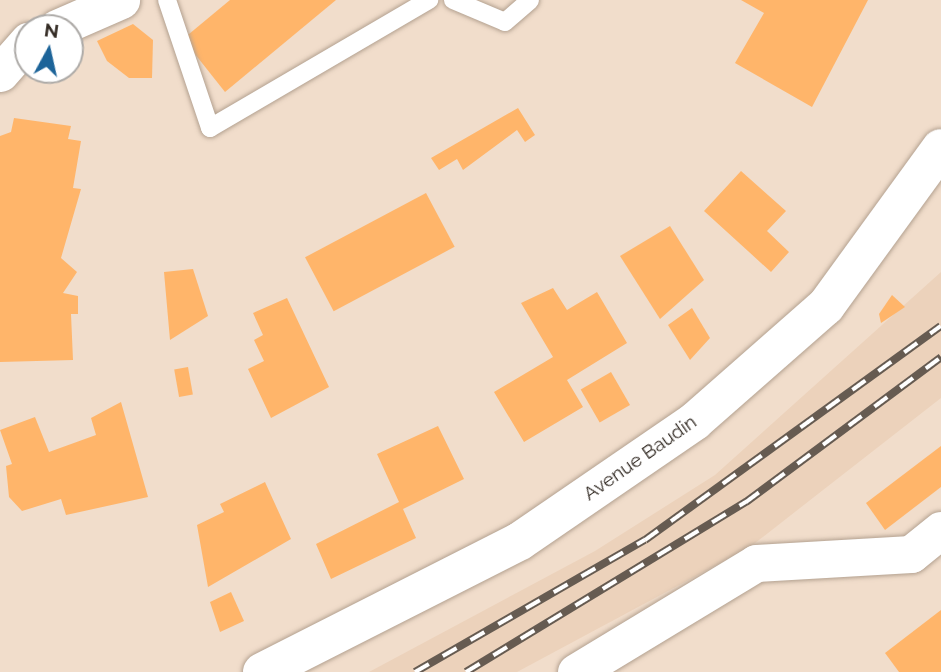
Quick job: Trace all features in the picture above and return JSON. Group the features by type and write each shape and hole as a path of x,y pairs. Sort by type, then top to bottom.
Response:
{"main road":[{"name":"Avenue Baudin","path":"262,672 520,541 695,421 826,306 941,148"}],"street":[{"path":"84,16 121,0"},
{"path":"576,672 756,563 911,554 941,530"}],"lane":[{"path":"167,0 210,128 429,0"},
{"path":"453,0 505,22 530,0"}],"shaded area":[{"path":"941,272 941,398 750,547 517,672 369,672 595,551 715,475"}],"building":[{"path":"230,0 336,0 225,92 183,39"},
{"path":"741,0 868,0 812,107 735,63 764,13"},
{"path":"133,24 153,40 152,78 129,78 107,61 97,41"},
{"path":"518,108 535,135 525,142 517,130 463,170 457,159 439,170 431,158"},
{"path":"14,118 71,126 68,139 81,141 73,188 81,189 61,258 77,272 63,293 78,296 78,314 71,314 73,360 0,362 0,136 11,132"},
{"path":"741,171 786,211 767,231 789,252 771,272 704,211"},
{"path":"426,193 455,247 334,311 305,257"},
{"path":"670,226 704,280 660,319 620,256"},
{"path":"193,269 208,316 170,340 164,272"},
{"path":"553,288 567,310 597,292 627,343 567,380 583,407 524,442 494,392 553,357 521,303"},
{"path":"892,295 905,307 881,323 879,314"},
{"path":"287,298 329,387 271,418 248,369 264,361 254,340 263,335 253,313"},
{"path":"692,308 710,338 690,360 668,325"},
{"path":"188,367 193,395 179,397 174,369"},
{"path":"611,372 630,405 600,422 581,390"},
{"path":"121,402 148,497 66,515 61,499 22,511 9,497 6,466 12,464 0,430 35,417 49,452 96,435 91,418"},
{"path":"438,426 464,479 403,509 416,538 331,579 316,544 399,502 377,454"},
{"path":"941,446 941,487 885,530 866,503"},
{"path":"265,482 291,539 208,587 197,525 224,512 220,504"},
{"path":"231,592 244,621 220,632 210,602"},
{"path":"941,610 941,672 899,672 885,653"}],"railway":[{"path":"415,672 645,540 941,326"},
{"path":"466,672 746,502 941,357"}]}
